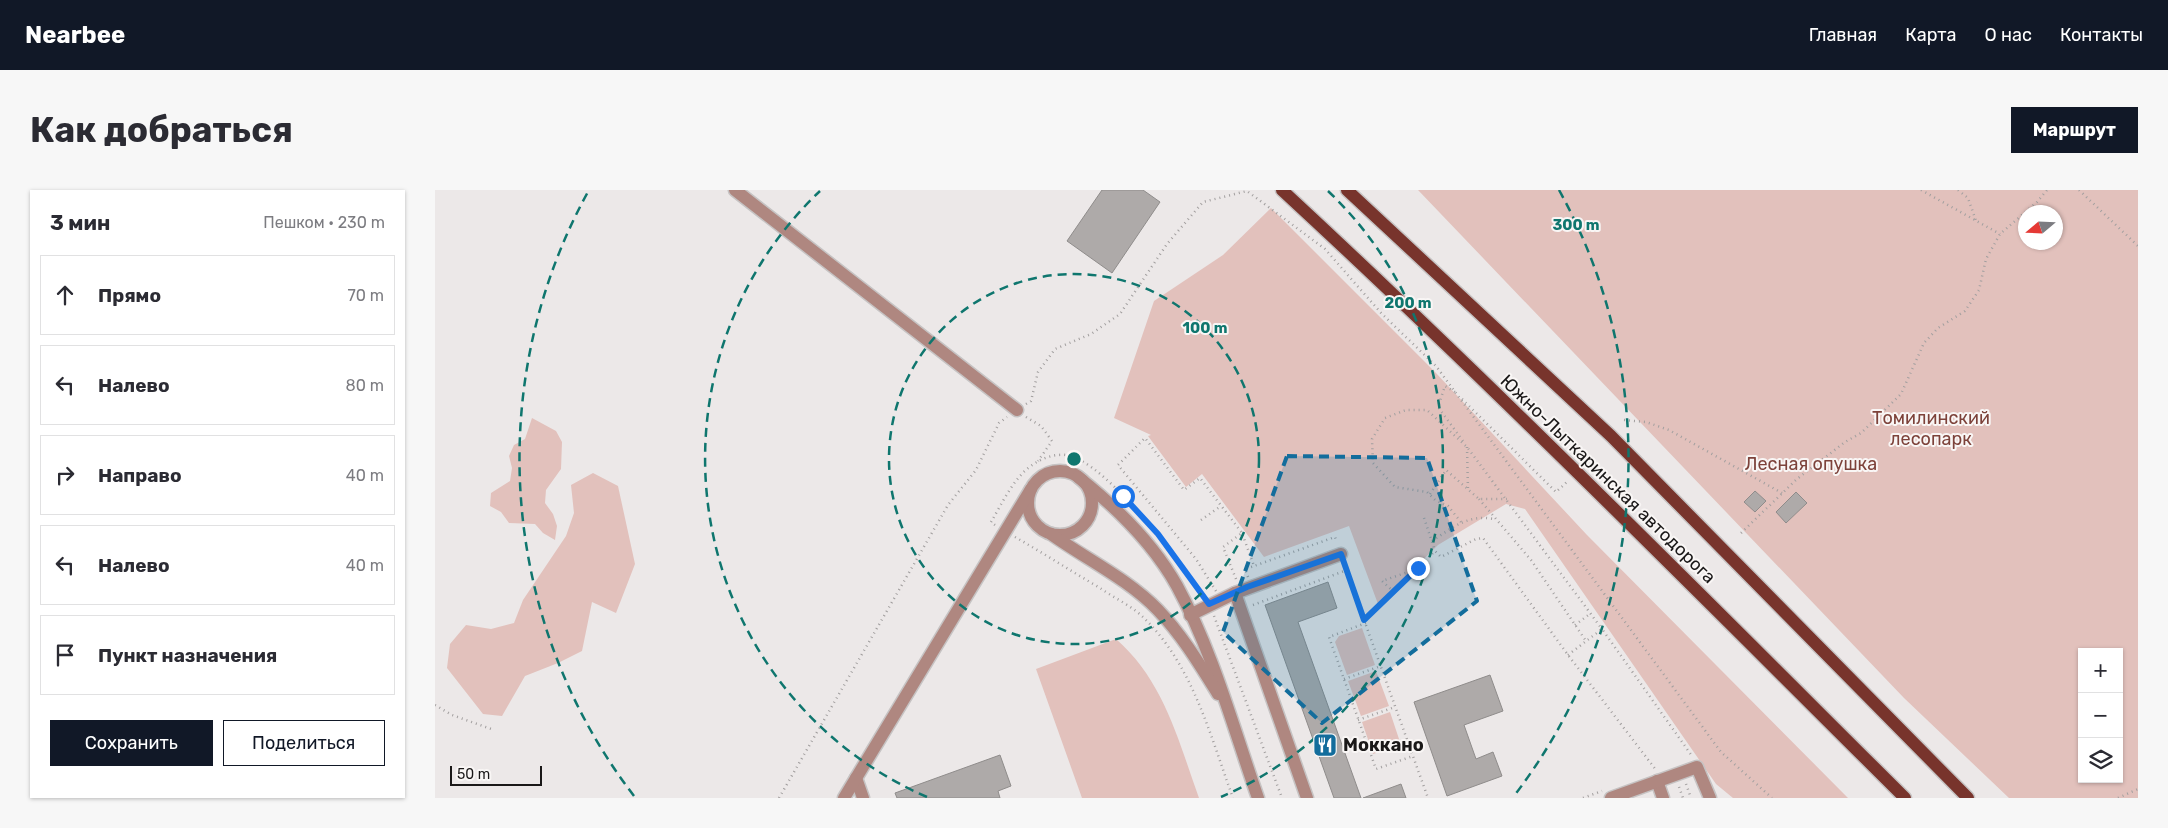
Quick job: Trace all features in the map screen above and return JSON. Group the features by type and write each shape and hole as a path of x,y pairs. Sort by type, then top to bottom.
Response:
{"main road":[{"name":"Южно-Лыткаринская автодорога","path":"1282,190 1395,295 1577,471 1905,798"},
{"name":"Южно-Лыткаринская автодорога","path":"1347,190 1611,436 1968,798"}],"street":[{"path":"735,190 1017,410"},
{"path":"844,798 1037,480 1046,474 1057,471 1068,472 1078,477 1109,502 1146,542 1176,585 1211,660 1258,798"},
{"path":"1031,490 1028,500 1031,516 1041,530 1062,536 1080,529 1090,514 1091,495 1086,485 1078,477"},
{"path":"1051,534 1121,580 1157,609 1191,650 1227,709"},
{"path":"1190,615 1215,601 1341,554"},
{"path":"1235,593 1307,798"},
{"path":"1611,798 1697,767 1710,798"},
{"path":"856,778 863,798"},
{"path":"1657,781 1663,798"}],"path":[{"path":"1921,190 2000,234"},
{"path":"1958,190 1968,198 1977,222"},
{"path":"1741,533 1803,474 1845,442 1861,433 1901,394 1924,343 1938,328 1965,311 1979,290 1986,259 2000,234 2037,202 2047,190"},
{"path":"2079,190 2138,246"},
{"path":"779,798 948,505 975,470 999,423 1031,401 1038,372 1055,349 1091,334 1120,314 1167,244 1203,202 1247,191 1325,249 1382,314 1436,366 1721,752 1772,798"},
{"path":"1570,479 1556,492 1457,394 1445,386 1438,407 1602,629 1688,752"},
{"path":"1017,410 1041,426 1052,442 1038,461 1019,477 991,522 1125,604 1142,616 1159,633 1178,661 1194,691 1233,798"},
{"path":"1461,522 1448,506 1427,492 1395,487 1373,463 1372,439 1385,418 1406,410 1427,410 1467,446 1468,491"},
{"path":"1624,420 1647,422 1669,430 1782,493"},
{"path":"1282,798 1215,601 1196,559 1118,465 1145,438 1184,490 1200,478 1242,533 1254,566 1335,538 1427,798"},
{"path":"1038,461 1056,455 1066,455 1088,464 1123,496 1215,601"},
{"path":"1430,494 1446,470 1479,499 1531,560 1586,641"},
{"path":"1479,499 1507,499"},
{"path":"1201,520 1221,506"},
{"path":"1432,541 1461,522 1475,517 1495,519"},
{"path":"1424,518 1435,551 1441,557 1475,539 1483,538 1568,655 1657,772 1657,781"},
{"path":"1223,547 1242,533"},
{"path":"1413,756 1376,769 1329,637 1365,622 1435,551"},
{"path":"1394,592 1382,581 1418,568"},
{"path":"1253,605 1347,570"},
{"path":"1575,625 1591,614"},
{"path":"1568,655 1602,629"},
{"path":"1343,679 1381,666"},
{"path":"435,705 451,715 494,730"},
{"path":"1358,720 1395,707"},
{"path":"1404,731 1408,729"},
{"path":"1686,784 1691,798"},
{"path":"1679,786 1683,798"},
{"path":"2118,798 2138,789"}],"highlighted area":[{"path":"1287,456 1427,458 1477,601 1322,723 1223,632"}],"green space":[{"name":"Томилинский лесопарк","path":"1418,190 2138,190 2138,798 2009,798 1904,698"},
{"path":"1271,208 1436,373 1587,535 1848,798 1733,798 1716,784 1525,509 1506,504 1438,545 1378,604 1349,526 1264,557 1202,474 1186,487 1148,436 1151,435 1114,418 1154,301 1223,255"},
{"path":"532,418 556,431 562,442 561,469 546,490 545,503 553,514 557,526 555,540 543,533 535,524 509,523 501,512 490,506 491,493 510,481 512,468 509,456 514,445 525,439"},
{"path":"593,473 618,486 635,564 616,613 592,602 582,651 525,676 502,716 483,714 447,668 450,644 466,625 491,629 514,623 523,600 566,536 574,513 571,485"},
{"path":"1362,628 1375,665 1347,675 1335,642 1339,636"},
{"path":"1116,639 1146,673 1158,692 1176,733 1199,798 1082,798 1036,669"},
{"path":"1376,671 1389,706 1361,716 1348,681"},
{"path":"1390,712 1401,745 1373,754 1362,722"}],"building":[{"path":"1102,190 1143,190 1160,202 1112,273 1067,241"},
{"path":"1755,491 1766,501 1755,512 1744,502"},
{"path":"1796,492 1807,503 1786,523 1776,512"},
{"path":"1328,582 1337,608 1298,622 1361,798 1334,798 1265,605"},
{"path":"1490,675 1503,711 1464,725 1476,759 1493,752 1502,776 1447,796 1414,702"},
{"path":"1000,755 1011,786 998,791 1000,798 897,798 895,793"},
{"path":"1401,784 1406,798 1363,798"}],"place":[{"name":"Моккано","path":"1325,745"}],"route":[{"path":"1123,496 1158,534 1209,604 1247,587 1341,554 1364,620 1418,568"}],"park label":[{"name":"Лесная опушка","path":"1811,464"}]}
